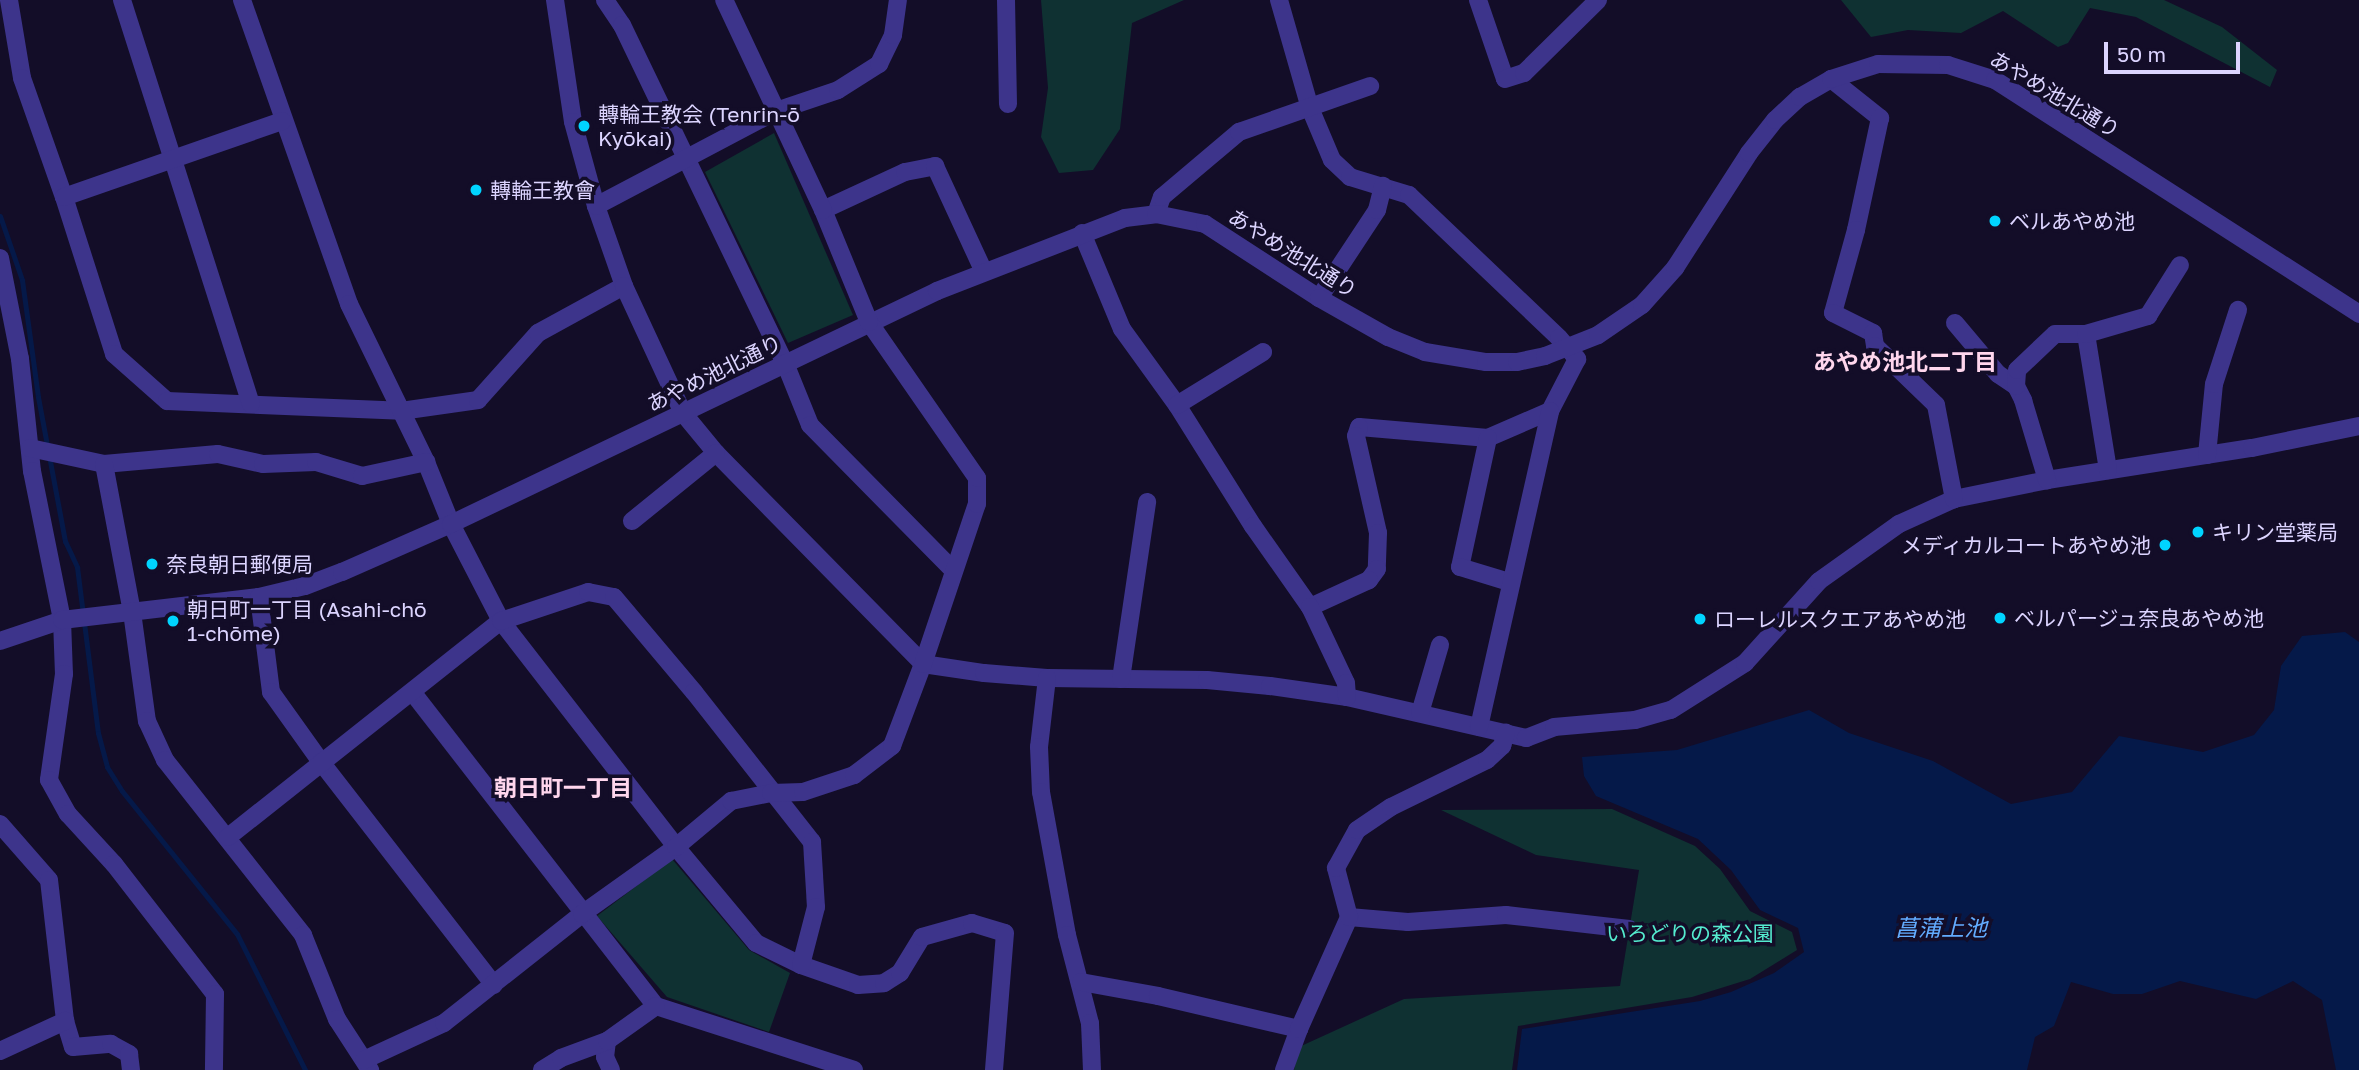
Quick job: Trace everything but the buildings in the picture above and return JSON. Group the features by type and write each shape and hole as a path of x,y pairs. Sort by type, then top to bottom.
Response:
{"street":[{"path":"9,0 22,78 64,197 114,354 167,401 401,411 478,400 538,333 624,286"},
{"path":"122,0 251,404"},
{"path":"242,0 348,304 501,621 676,847 756,943 802,965 858,985 884,983 900,973 922,937 972,923 1004,933 994,1070"},
{"path":"555,0 573,122 596,206 624,286 683,413 716,453 923,664 1047,678 1207,680 1347,697 1526,738 1554,727 1634,720 1671,710 1745,663 1819,581 1899,524 1954,499 2047,480 2207,455 2359,426"},
{"path":"605,0 622,24 685,160 785,363 810,425 953,570"},
{"path":"104,464 132,612 147,721 165,760 303,935 337,1019 367,1065 444,1023 582,914 676,847 731,801 771,793 803,792 853,775 892,746 977,504 977,478 869,322 823,210 724,0"},
{"path":"596,206 776,111 838,90 879,64 893,35 898,0"},
{"path":"1006,0 1008,104"},
{"path":"1279,0 1310,108 1332,160 1350,177 1409,195 1577,359 1550,411 1509,583 1479,727"},
{"path":"1478,0 1505,79 1524,74 1598,0"},
{"name":"あやめ池北通り","path":"0,641 62,620 259,597 305,586 452,524 869,322 983,271 1125,218 1156,214 1205,224 1319,298 1388,337 1425,352 1455,359 1517,362 1568,349 1598,335 1642,305 1675,268 1749,153 1774,120 1800,97 1831,79 1878,64 1904,62 1948,65 1995,80 2359,314"},
{"path":"1831,79 1880,118 1856,230 1833,313 1873,333 1875,346 1936,405 1954,499"},
{"path":"1156,214 1161,197 1239,132 1370,86"},
{"path":"64,197 282,121"},
{"path":"823,210 905,172 935,166 983,271"},
{"path":"1319,298 1377,209 1383,186"},
{"path":"1082,233 1122,329 1177,405 1253,526 1310,607 1346,683 1347,697"},
{"path":"0,258 20,359 30,448 62,620 64,674 49,780 68,814 114,864 215,994 214,1070"},
{"path":"2016,386 2017,370 2055,334 2086,334 2148,316 2180,265"},
{"path":"2207,455 2214,384 2238,310"},
{"path":"1955,323 1998,374 2016,386 2024,400 2047,480"},
{"path":"2086,334 2108,470"},
{"path":"1177,405 1263,352"},
{"path":"1310,607 1369,580 1377,569 1378,533 1356,436 1359,427 1488,438 1550,411"},
{"path":"1488,438 1460,568 1509,583"},
{"path":"30,448 104,464 218,454 263,464 316,462 362,476 426,462"},
{"path":"632,522 716,453"},
{"path":"1121,679 1147,502"},
{"path":"228,837 501,621 588,592 614,597 694,692 812,842 816,908 802,965"},
{"path":"259,597 271,692 321,762 494,985"},
{"path":"1420,713 1440,645"},
{"path":"1047,678 1039,747 1041,792 1067,935 1090,1023 1092,1070"},
{"path":"413,693 656,1006 854,1070"},
{"path":"1284,1070 1298,1029 1349,917 1336,868 1357,830 1391,807 1487,760 1502,746 1506,733"},
{"path":"0,824 49,880 65,1021 73,1047 111,1044 129,1054 131,1070"},
{"path":"1349,917 1408,922 1506,915 1629,929"},
{"path":"1081,982 1158,996 1298,1029"},
{"path":"542,1070 561,1058 607,1041 656,1006"},
{"path":"0,1051 65,1021"},
{"path":"607,1041 605,1057 611,1070"}],"green space":[{"path":"1041,0 1184,0 1132,23 1120,129 1093,170 1059,173 1041,137 1048,88"},
{"path":"1841,0 2164,0 2222,27 2277,70 2270,87 2136,17 2090,8 2068,43 2058,47 2003,11 1961,33 1908,30 1871,37"},
{"path":"774,133 853,315 788,343 705,172"},
{"name":"いろどりの森公園","path":"1612,809 1695,846 1720,869 1750,911 1792,932 1797,950 1750,979 1692,997 1518,1026 1512,1070 1294,1070 1299,1047 1404,999 1620,986 1639,870 1536,855 1441,810"},
{"path":"672,859 749,950 790,973 769,1032 667,997 597,916"}],"water":[{"name":"菖蒲上池","path":"2345,632 2359,642 2359,1070 2336,1070 2322,1000 2293,981 2256,999 2180,981 2142,994 2113,994 2071,982 2054,1026 2035,1037 2027,1070 1517,1070 1522,1029 1700,1001 1731,992 1774,973 1804,952 1798,928 1760,910 1731,870 1698,839 1596,796 1584,776 1582,757 1677,750 1809,710 1849,733 1933,761 2011,804 2072,792 2119,736 2203,752 2254,735 2274,710 2281,666 2302,636"}],"waterway":[{"path":"0,216 22,280 38,397 65,541 77,567 98,733 107,767 122,791 237,934 305,1070"}],"place":[{"name":"轉輪王教会 (Tenrin-ō Kyōkai)","path":"584,126"},
{"name":"轉輪王教會","path":"476,190"},
{"name":"ベルあやめ池","path":"1995,221"},
{"name":"キリン堂薬局","path":"2198,532"},
{"name":"メディカルコートあやめ池","path":"2165,545"},
{"name":"奈良朝日郵便局","path":"152,564"},
{"name":"ベルパージュ奈良あやめ池","path":"2000,618"},
{"name":"ローレルスクエアあやめ池","path":"1700,619"},
{"name":"朝日町一丁目 (Asahi-chō 1-chōme)","path":"173,621"}],"district":[{"name":"あやめ池北二丁目","path":"1905,361"},
{"name":"朝日町一丁目","path":"563,787"}]}
